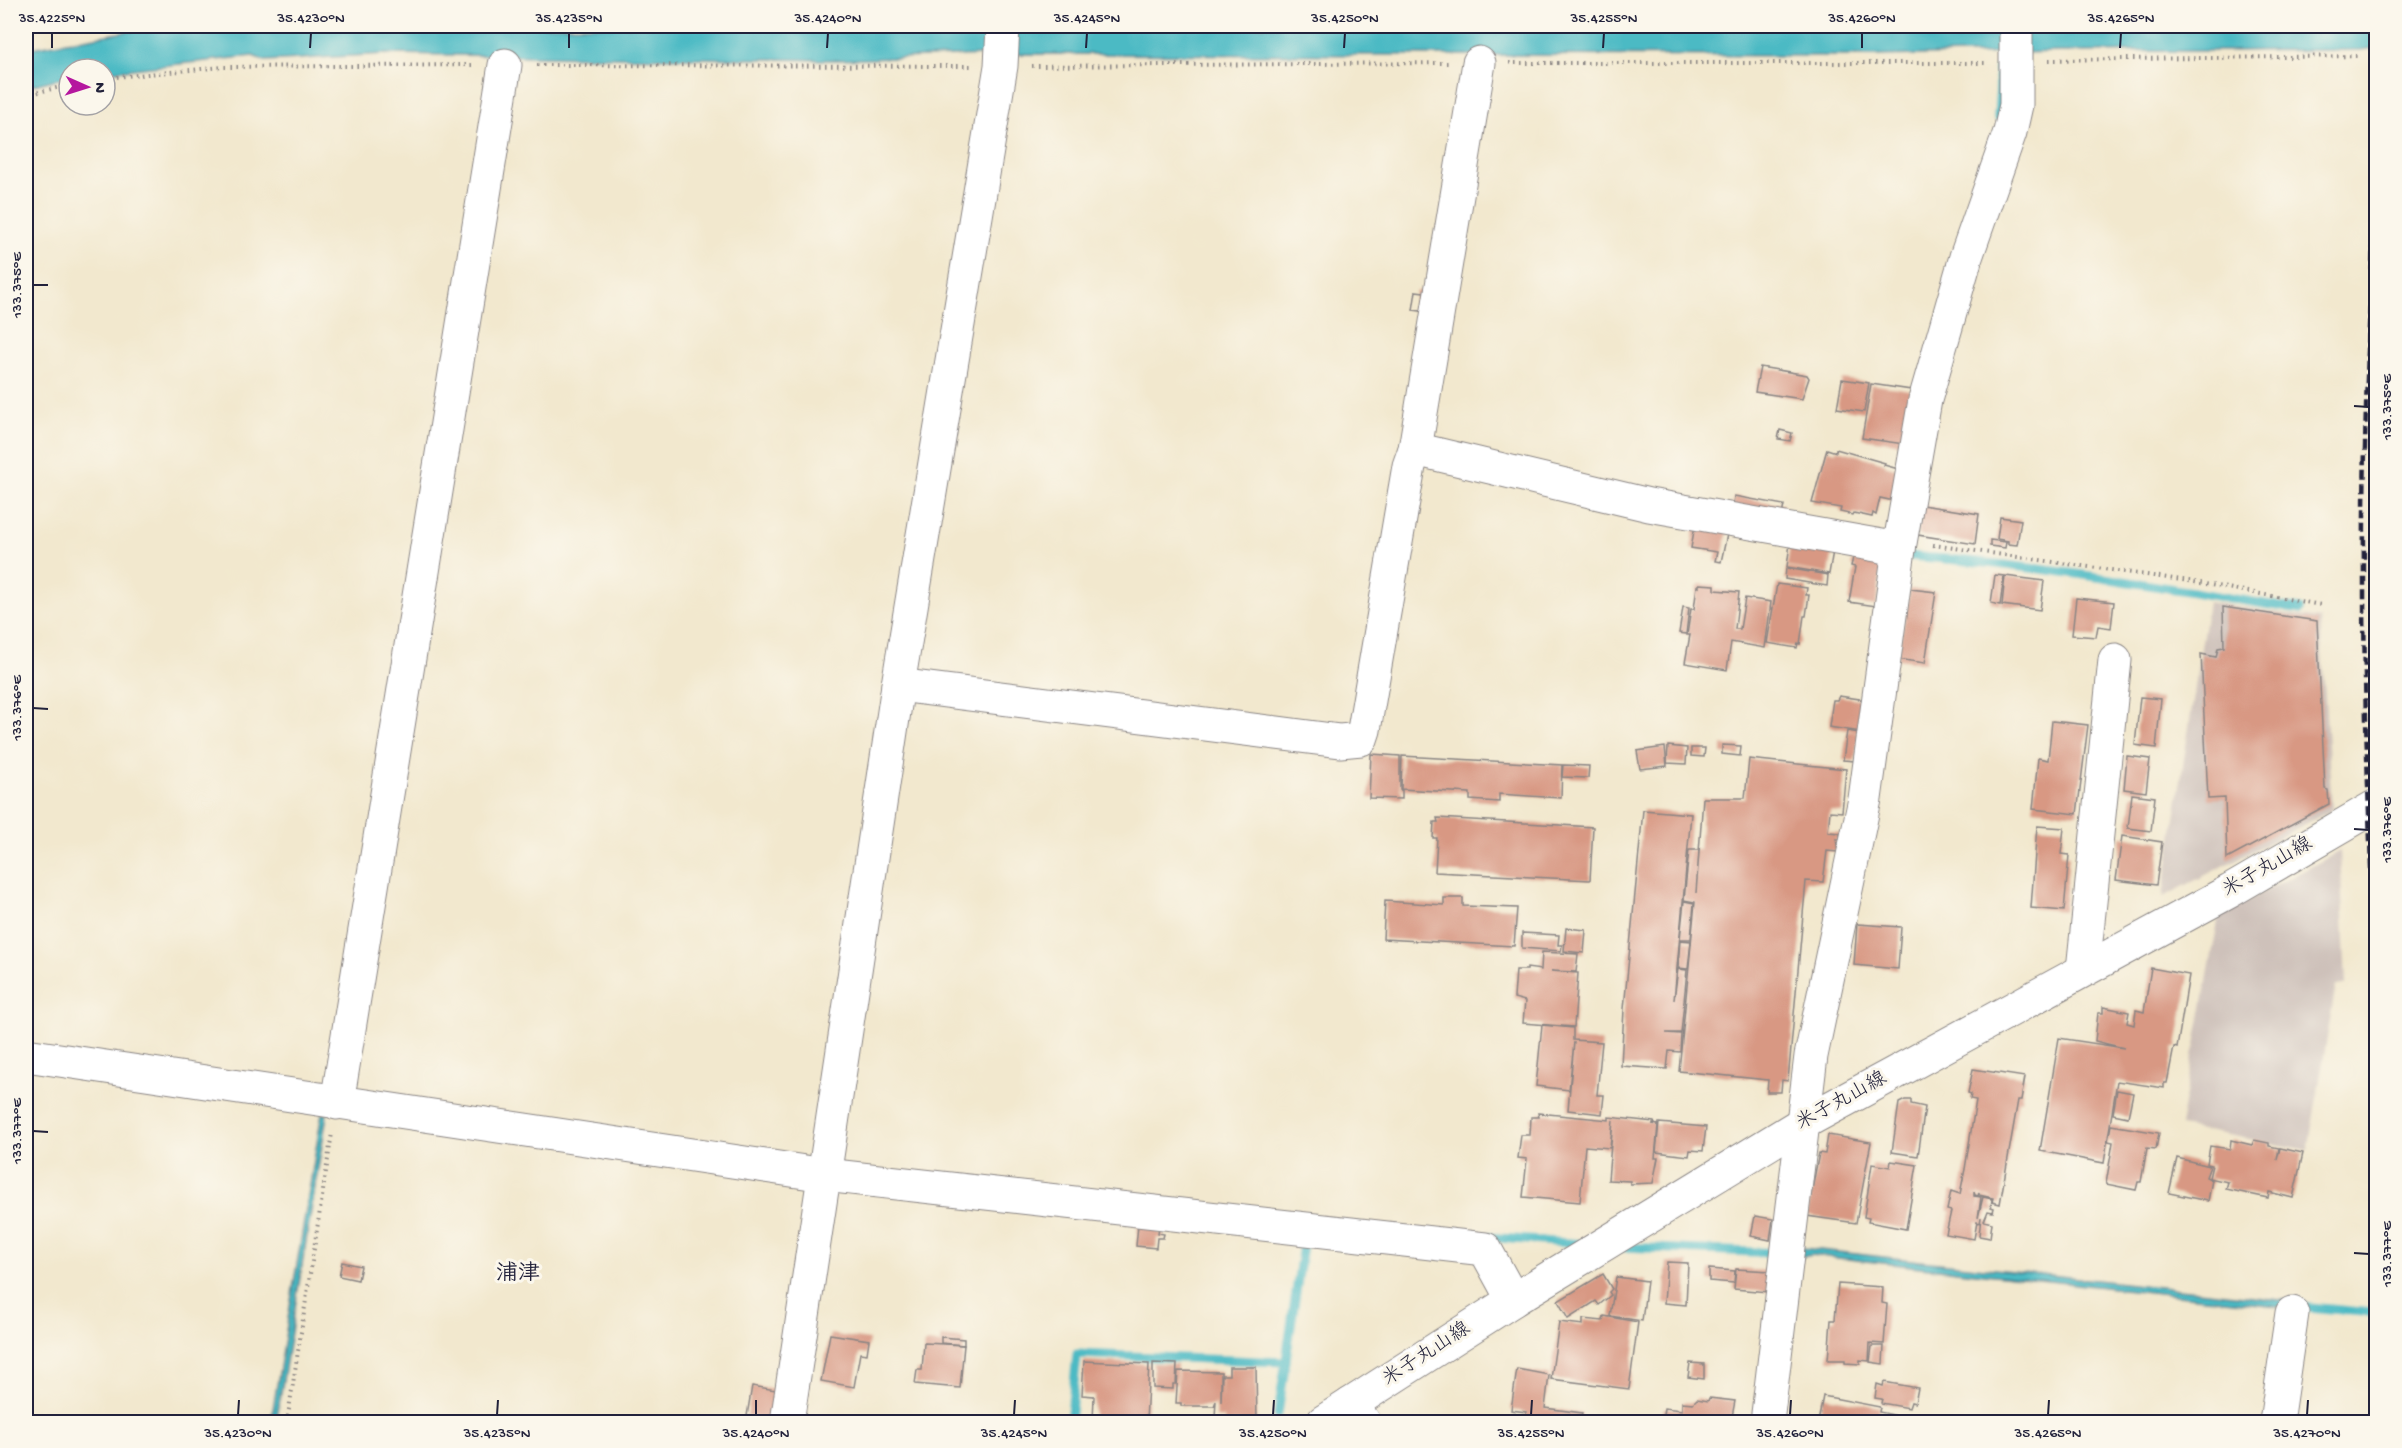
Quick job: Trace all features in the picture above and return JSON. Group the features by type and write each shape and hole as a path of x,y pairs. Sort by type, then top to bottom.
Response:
{"street":[{"path":"787,1422 898,686 1002,63 1003,26"},
{"path":"1767,1422 1811,1056 1865,799 1901,545 1925,400 1966,257 2010,132 2016,105 2016,48"},
{"path":"898,686 1340,741 1349,742 1361,739 1365,730 1409,466 1415,449 1479,63"},
{"path":"337,1103 505,65"},
{"path":"1415,449 1649,505 1901,545"},
{"path":"2083,970 2115,660"},
{"name":"米子丸山線","path":"1323,1422 1358,1413 1512,1300 1802,1124 2229,891 2376,806"},
{"path":"26,1055 825,1175 1485,1249 1512,1300"},
{"path":"2276,1422 2292,1313"}],"path":[{"path":"117,77 223,67 1479,63 2016,48 2047,60 2361,56"},
{"path":"26,95 57,88"},
{"path":"1901,545 2189,581 2320,605"},
{"path":"287,1422 337,1103"}],"shaded area":[{"path":"2208,602 2320,619 2332,810 2163,897"},
{"path":"2340,851 2346,985 2336,985 2308,1150 2180,1126 2219,916"}],"water":[{"path":"220,26 2376,26 2374,48 2360,50 1874,56 1018,54 836,60 385,54 265,61 253,56 117,71 117,57 57,57 57,79 26,87 26,49 142,29"},
{"path":"322,1113 327,1114 276,1422 271,1422"},
{"path":"1801,1248 2288,1301 2288,1307 1811,1255 1800,1257"}],"building":[{"path":"1416,291 1432,293 1428,312 1413,310"},
{"path":"1760,367 1807,375 1809,378 1802,399 1755,392"},
{"path":"1842,379 1869,383 1864,412 1837,408"},
{"path":"1871,384 1911,390 1904,444 1862,438"},
{"path":"1780,430 1792,433 1790,441 1778,439"},
{"path":"1827,449 1836,452 1836,449 1902,470 1894,501 1880,498 1876,515 1873,513 1872,517 1840,512 1841,508 1812,503"},
{"path":"1734,496 1784,505 1781,521 1732,513"},
{"path":"1922,505 1979,514 1975,544 1918,535"},
{"path":"2000,517 2021,520 2017,545 1997,539"},
{"path":"1695,525 1728,530 1721,562 1715,561 1717,552 1691,548"},
{"path":"1990,540 2006,542 2005,548 1990,546"},
{"path":"1790,543 1833,551 1829,574 1787,567"},
{"path":"1854,554 1883,561 1876,606 1849,602 1855,567 1851,566"},
{"path":"1786,568 1828,575 1827,586 1785,579"},
{"path":"1995,575 2004,576 2000,605 1991,603"},
{"path":"2005,576 2044,581 2040,610 2002,605"},
{"path":"1699,584 1715,585 1715,590 1739,592 1735,629 1740,629 1745,598 1771,602 1765,648 1731,642 1727,670 1685,663 1690,635 1687,635 1691,609 1694,609"},
{"path":"1777,584 1807,588 1806,595 1809,595 1806,616 1804,616 1800,644 1798,643 1797,648 1767,643"},
{"path":"1910,589 1936,592 1925,663 1897,659"},
{"path":"2076,598 2114,602 2111,628 2098,626 2096,637 2072,635"},
{"path":"1683,607 1689,608 1686,634 1679,633"},
{"path":"2223,607 2317,621 2325,789 2328,790 2329,804 2227,859 2225,798 2208,799 2201,654 2216,657 2218,648 2224,647"},
{"path":"1839,696 1866,700 1861,732 1829,727 1833,700 1837,700"},
{"path":"2140,697 2161,699 2156,748 2135,745"},
{"path":"2052,721 2088,725 2077,814 2033,809 2038,758 2048,760"},
{"path":"1847,731 1859,733 1855,761 1843,760"},
{"path":"1722,745 1741,746 1740,756 1722,754"},
{"path":"1668,746 1687,748 1686,764 1667,763"},
{"path":"1665,747 1667,766 1640,769 1637,751"},
{"path":"1691,748 1705,748 1704,757 1691,756"},
{"path":"1371,754 1400,756 1402,799 1369,798"},
{"path":"1402,756 1562,765 1561,798 1499,794 1499,802 1470,800 1470,793 1401,789"},
{"path":"2127,756 2150,759 2146,792 2124,789"},
{"path":"1749,759 1846,769 1842,812 1830,811 1828,832 1840,833 1840,839 1836,839 1838,852 1827,851 1823,882 1806,881 1788,1081 1782,1080 1781,1092 1767,1092 1768,1080 1679,1071 1695,902 1684,900 1689,850 1699,850 1696,893 1703,798 1745,798"},
{"path":"1563,765 1589,766 1588,778 1562,777"},
{"path":"2132,794 2155,797 2151,831 2128,828"},
{"path":"1643,810 1691,814 1674,1000 1678,969 1687,970 1681,1033 1666,1033 1681,1034 1680,1052 1669,1051 1667,1069 1621,1066 1624,1009"},
{"path":"1437,818 1593,827 1590,880 1435,872 1437,838 1433,838 1434,822 1438,822"},
{"path":"2037,826 2064,828 2061,854 2069,855 2064,911 2031,908"},
{"path":"2122,836 2162,842 2156,885 2116,880"},
{"path":"1444,898 1463,898 1463,906 1517,908 1514,946 1383,939 1385,901 1444,905"},
{"path":"1684,901 1694,903 1691,939 1680,939"},
{"path":"1857,924 1901,927 1898,969 1854,965"},
{"path":"1566,928 1586,930 1584,953 1564,951"},
{"path":"1522,933 1559,935 1558,945 1562,945 1561,951 1522,948"},
{"path":"1680,940 1691,941 1688,969 1678,968"},
{"path":"1542,952 1578,954 1576,972 1551,971 1578,973 1574,1027 1523,1023 1525,1001 1514,998 1516,970 1527,970 1527,968 1541,970"},
{"path":"2151,968 2189,975 2177,1048 2174,1047 2164,1088 2117,1081 2104,1163 2040,1151 2059,1038 2124,1048 2095,1041 2098,1013 2103,1013 2103,1007 2129,1012 2127,1023 2134,1025 2136,1010 2144,1012"},
{"path":"1542,1025 1573,1028 1573,1040 1602,1042 1597,1095 1604,1095 1602,1114 1568,1110 1574,1042 1569,1090 1536,1086"},
{"path":"1973,1069 2025,1077 2021,1100 2018,1100 2000,1204 1992,1202 1993,1198 1979,1195 1979,1192 1978,1196 1974,1192 1974,1196 1981,1197 1978,1218 1983,1197 1992,1199 1991,1207 1994,1208 1993,1212 1988,1211 1984,1221 1992,1223 1990,1238 1979,1236 1981,1217 1980,1223 1977,1222 1974,1239 1946,1234 1951,1211 1947,1210 1951,1191 1960,1194 1965,1169 1976,1100 1970,1099 1971,1094 1968,1093"},
{"path":"2117,1090 2133,1093 2128,1117 2113,1114"},
{"path":"1911,1100 1911,1104 1925,1107 1918,1156 1892,1152 1899,1103"},
{"path":"1538,1113 1654,1122 1655,1124 1652,1124 1658,1125 1655,1158 1658,1158 1653,1183 1630,1184 1630,1181 1608,1180 1613,1120 1610,1148 1585,1146 1580,1202 1523,1197 1527,1159 1518,1158 1521,1135 1530,1135 1531,1117 1539,1117"},
{"path":"1659,1123 1706,1127 1703,1151 1690,1150 1689,1156 1656,1152"},
{"path":"2111,1125 2159,1133 2156,1149 2147,1148 2141,1182 2138,1182 2136,1190 2106,1184 2113,1142 2108,1141"},
{"path":"1828,1135 1871,1142 1856,1223 1807,1216 1819,1153 1825,1154"},
{"path":"2231,1140 2252,1145 2254,1140 2269,1143 2269,1146 2279,1148 2277,1160 2280,1148 2303,1153 2293,1198 2269,1192 2268,1198 2226,1189 2228,1182 2209,1178 2212,1165 2207,1164 2210,1146 2230,1149"},
{"path":"2177,1158 2210,1166 2206,1177 2212,1180 2208,1201 2169,1193"},
{"path":"1891,1161 1917,1165 1906,1229 1868,1222 1869,1218 1864,1217 1872,1164 1890,1167"},
{"path":"1755,1216 1773,1219 1770,1240 1751,1236"},
{"path":"1138,1225 1159,1227 1158,1233 1164,1234 1163,1238 1157,1238 1156,1248 1136,1246"},
{"path":"342,1262 361,1266 358,1280 339,1276"},
{"path":"1667,1262 1688,1263 1686,1305 1664,1303"},
{"path":"1709,1269 1735,1271 1734,1283 1709,1281"},
{"path":"1736,1269 1770,1271 1768,1292 1734,1289"},
{"path":"1603,1274 1612,1289 1609,1292 1611,1295 1599,1305 1596,1301 1568,1319 1558,1301"},
{"path":"1616,1277 1647,1281 1642,1321 1610,1316"},
{"path":"1838,1284 1883,1287 1882,1303 1887,1304 1884,1344 1870,1343 1869,1361 1860,1360 1860,1364 1845,1363 1845,1360 1828,1360 1831,1320 1835,1320"},
{"path":"1604,1316 1638,1322 1629,1389 1551,1379 1559,1322 1583,1325 1583,1319 1603,1321"},
{"path":"830,1334 869,1340 867,1354 860,1353 854,1387 821,1381"},
{"path":"941,1337 964,1339 964,1345 941,1343"},
{"path":"924,1343 964,1345 960,1388 915,1384 917,1370 922,1370"},
{"path":"1872,1346 1884,1346 1883,1364 1870,1362"},
{"path":"1084,1361 1149,1364 1146,1422 1093,1422 1094,1396 1082,1395"},
{"path":"1153,1363 1177,1364 1176,1384 1173,1384 1173,1389 1153,1388"},
{"path":"1690,1363 1704,1364 1704,1379 1688,1377"},
{"path":"1229,1367 1256,1367 1257,1422 1224,1422 1224,1418 1215,1417 1216,1401 1214,1406 1181,1406 1181,1403 1176,1403 1178,1371 1221,1372 1221,1402 1222,1375 1229,1375"},
{"path":"1517,1369 1549,1375 1545,1408 1582,1413 1580,1422 1525,1422 1526,1412 1511,1410"},
{"path":"1884,1382 1918,1388 1915,1403 1911,1402 1909,1408 1881,1403 1882,1399 1875,1398 1877,1384 1883,1386"},
{"path":"752,1386 776,1390 771,1420 747,1416"},
{"path":"1823,1396 1880,1407 1879,1412 1894,1415 1892,1422 1818,1422"},
{"path":"1709,1398 1735,1401 1731,1422 1662,1422 1664,1408 1682,1410 1682,1402 1693,1403 1697,1399 1708,1401"}],"waterway":[{"path":"1998,69 2000,85 1998,117"},
{"path":"1909,556 2056,571 2300,610"},
{"path":"1486,1237 1583,1244"},
{"path":"1278,1414 1304,1238"},
{"path":"1621,1247 1781,1253"},
{"path":"2299,1306 2373,1313"},
{"path":"1070,1422 1077,1354 1286,1362"}],"railway":[{"path":"2376,199 2364,485 2366,736 2376,997"}],"district":[{"name":"浦津","path":"518,1275"}]}
